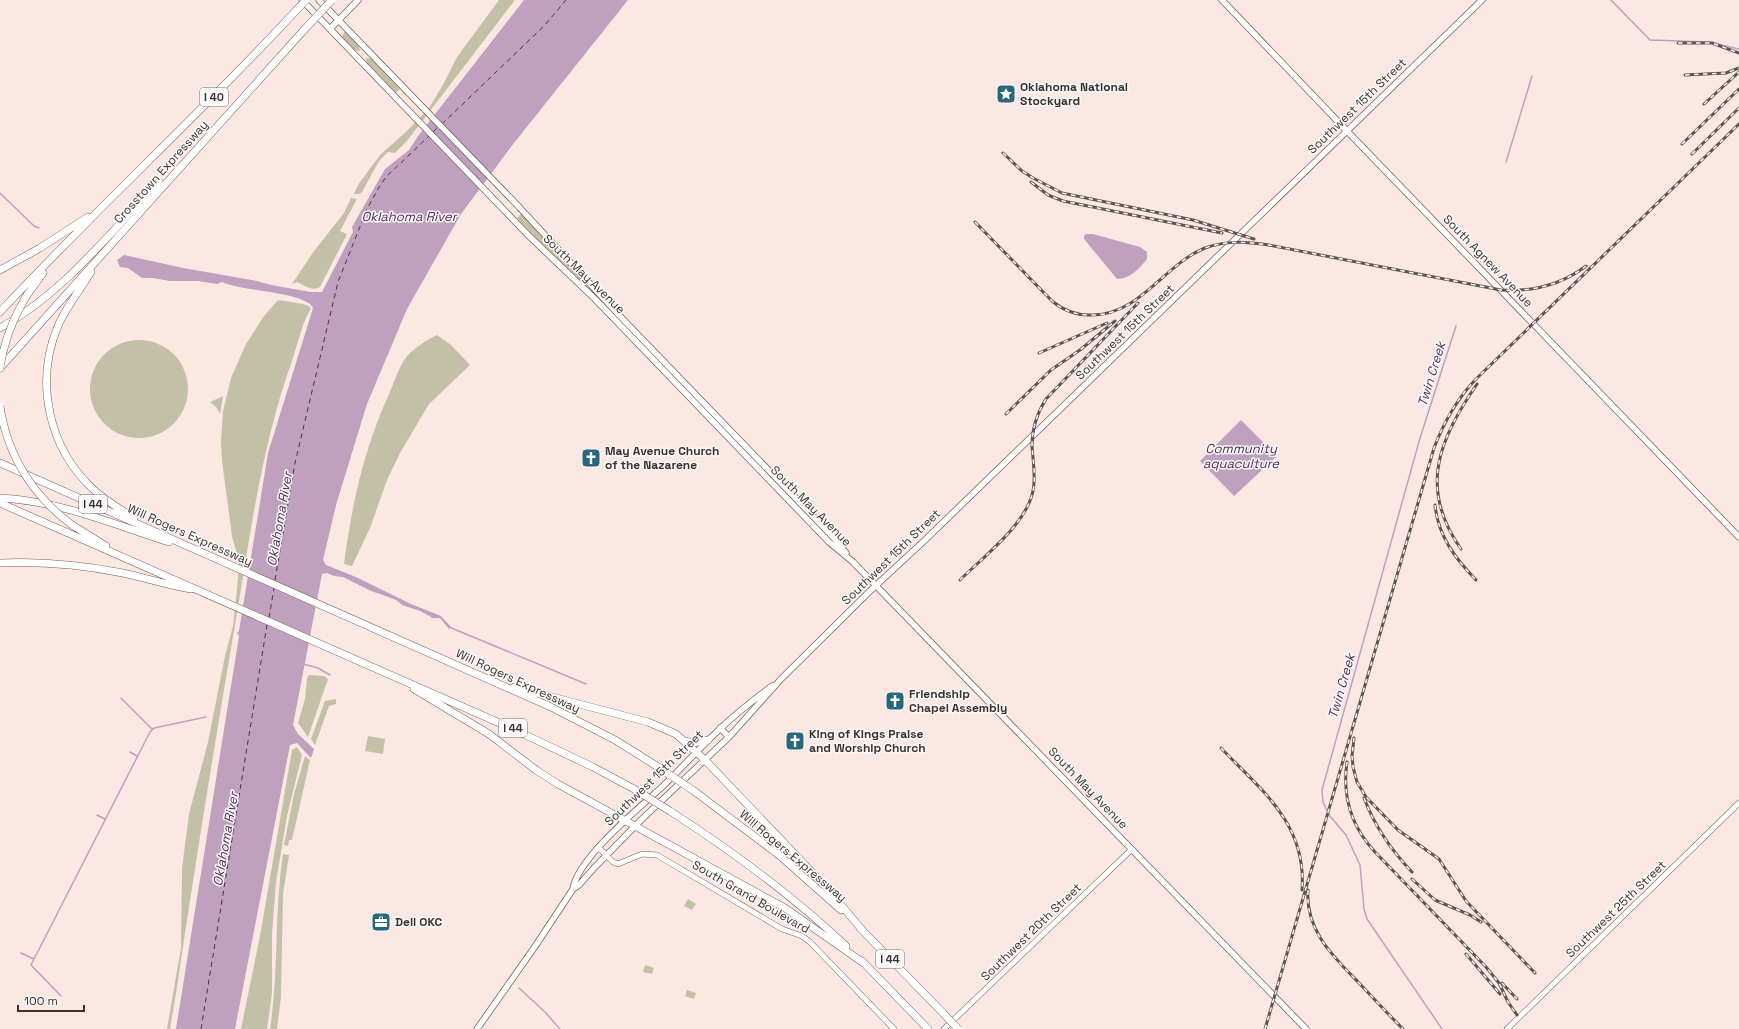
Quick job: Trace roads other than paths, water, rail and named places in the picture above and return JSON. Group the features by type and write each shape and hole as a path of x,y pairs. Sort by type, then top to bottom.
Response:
{"highway":[{"name":"Crosstown Expressway","path":"102,208 237,74 306,0"},
{"name":"Crosstown Expressway","path":"103,254 332,0"},
{"path":"0,328 30,308 71,275 234,107"},
{"name":"I 40","path":"0,312 55,254 102,208"},
{"path":"0,270 40,248 102,208"},
{"path":"0,368 6,337 16,313 55,254"},
{"name":"I 40","path":"0,368 103,254"},
{"path":"103,254 64,313 54,338 47,374 49,409 60,444 71,464 86,483 107,501 156,532"},
{"path":"0,406 9,444 27,479 50,506 72,525 117,554"},
{"name":"Will Rogers Expressway","path":"0,463 496,683 587,725 655,765 694,790 779,855 863,931 958,1029"},
{"path":"0,498 35,501 68,508 200,552"},
{"name":"I 44","path":"0,503 93,545 205,592 558,749 634,789 720,844 782,890 829,930 865,964 928,1029"},
{"path":"0,563 46,563 93,568 205,592"},
{"path":"388,674 490,734 547,777 635,827 785,908 865,964"},
{"path":"496,683 648,722 667,729 693,744 708,740"},
{"path":"684,740 705,760 826,887 863,931"}],"main road":[{"name":"South May Avenue","path":"302,0 393,96 512,218 595,299 829,542 853,562"},
{"name":"South May Avenue","path":"319,0 520,208 616,313 834,538 853,562 876,586 1306,1029"},
{"path":"330,29 358,0"},
{"name":"South Agnew Avenue","path":"1222,0 1346,131 1739,537"},
{"name":"Southwest 15th Street","path":"573,889 580,885 635,827 729,737 781,678 1482,0"},
{"name":"Southwest 15th Street","path":"477,1029 534,948 573,889 574,882 598,848 720,728 781,678"},
{"path":"720,728 729,737"}],"street":[{"name":"Southwest 25th Street","path":"1507,1029 1739,803"},
{"name":"South Grand Boulevard","path":"598,848 614,863 620,864 638,854 649,853 657,855 782,929 802,936 810,942 894,1029"},
{"name":"Southwest 20th Street","path":"944,1029 1132,849"}],"water":[{"name":"Oklahoma River","path":"524,0 628,0 514,143 461,214 407,309 367,404 336,505 323,560 326,565 441,616 451,627 449,629 440,618 433,618 420,611 402,605 396,600 371,591 343,577 334,576 327,573 322,574 293,725 298,734 314,749 311,758 297,743 290,745 235,1029 176,1029 239,636 237,633 239,631 268,453 313,308 308,303 298,298 242,288 222,282 217,284 198,281 170,281 142,278 128,268 120,267 117,260 124,255 271,285 311,292 322,292 353,232 352,227 385,169 409,150 418,136"},
{"path":"1086,234 1093,234 1140,247 1147,252 1147,259 1130,275 1122,279 1117,279 1084,239"},
{"name":"Community aquaculture","path":"1241,420 1277,456 1234,496 1200,461"}],"waterway":[{"name":"Twin Creek","path":"1611,0 1650,40 1708,42 1739,49"},
{"name":"Twin Creek","path":"1506,162 1532,76"},
{"path":"0,193 34,226 39,228"},
{"name":"Twin Creek","path":"1442,1029 1367,919 1364,909 1360,865 1346,835 1329,815 1323,802 1322,790 1420,438 1456,326"},
{"path":"449,627 586,684"},
{"path":"303,664 318,668 330,675"},
{"path":"121,698 152,729"},
{"path":"61,996 31,965 150,732 154,728 206,717"},
{"path":"130,752 137,756"},
{"path":"97,815 105,819"},
{"path":"21,953 34,959"},
{"path":"519,988 545,1012 560,1029"}],"railway":[{"path":"1678,43 1712,43 1739,53"},
{"path":"1685,75 1726,73 1739,68"},
{"path":"1704,104 1739,72"},
{"path":"1682,144 1739,89"},
{"path":"1692,154 1739,108"},
{"path":"1265,1029 1434,448 1446,420 1462,395 1476,379 1739,124"},
{"path":"1003,153 1022,171 1062,193 1193,220 1254,239"},
{"path":"1031,182 1048,195 1063,201 1222,233"},
{"path":"975,222 1052,301 1069,311 1084,315 1107,313 1122,308 1137,299 1190,256 1213,245 1229,243 1269,245 1501,290 1524,290 1546,286 1567,278 1586,266"},
{"path":"960,580 1013,528 1029,504 1033,491 1034,480 1032,446 1033,433 1040,410 1046,399 1138,303"},
{"path":"1006,414 1051,370 1080,350 1115,321"},
{"path":"1039,353 1107,323"},
{"path":"1461,549 1448,527 1440,505 1437,485 1439,465 1444,445 1452,425 1477,384"},
{"path":"1435,505 1444,537 1455,555 1476,580"},
{"path":"1354,738 1352,756 1353,767 1357,782 1366,797 1398,830 1439,859 1466,901 1535,973"},
{"path":"1221,748 1266,794 1279,810 1289,827 1297,846 1302,867 1302,890"},
{"path":"1347,762 1347,799 1354,821 1360,832 1375,852 1486,967 1499,983 1508,1002 1517,1015"},
{"path":"1364,798 1368,809 1384,838 1412,872"},
{"path":"1412,879 1435,900 1470,915 1481,922"},
{"path":"1308,890 1308,905 1311,918 1316,931 1323,942 1340,964 1403,1029"},
{"path":"1466,954 1500,994"},
{"path":"1502,983 1517,999"}],"place":[{"name":"Oklahoma National Stockyard","path":"1006,94"},
{"name":"May Avenue Church of the Nazarene","path":"591,458"},
{"name":"Friendship Chapel Assembly","path":"895,701"},
{"name":"King of Kings Praise and Worship Church","path":"795,741"},
{"name":"Dell OKC","path":"381,922"}]}
